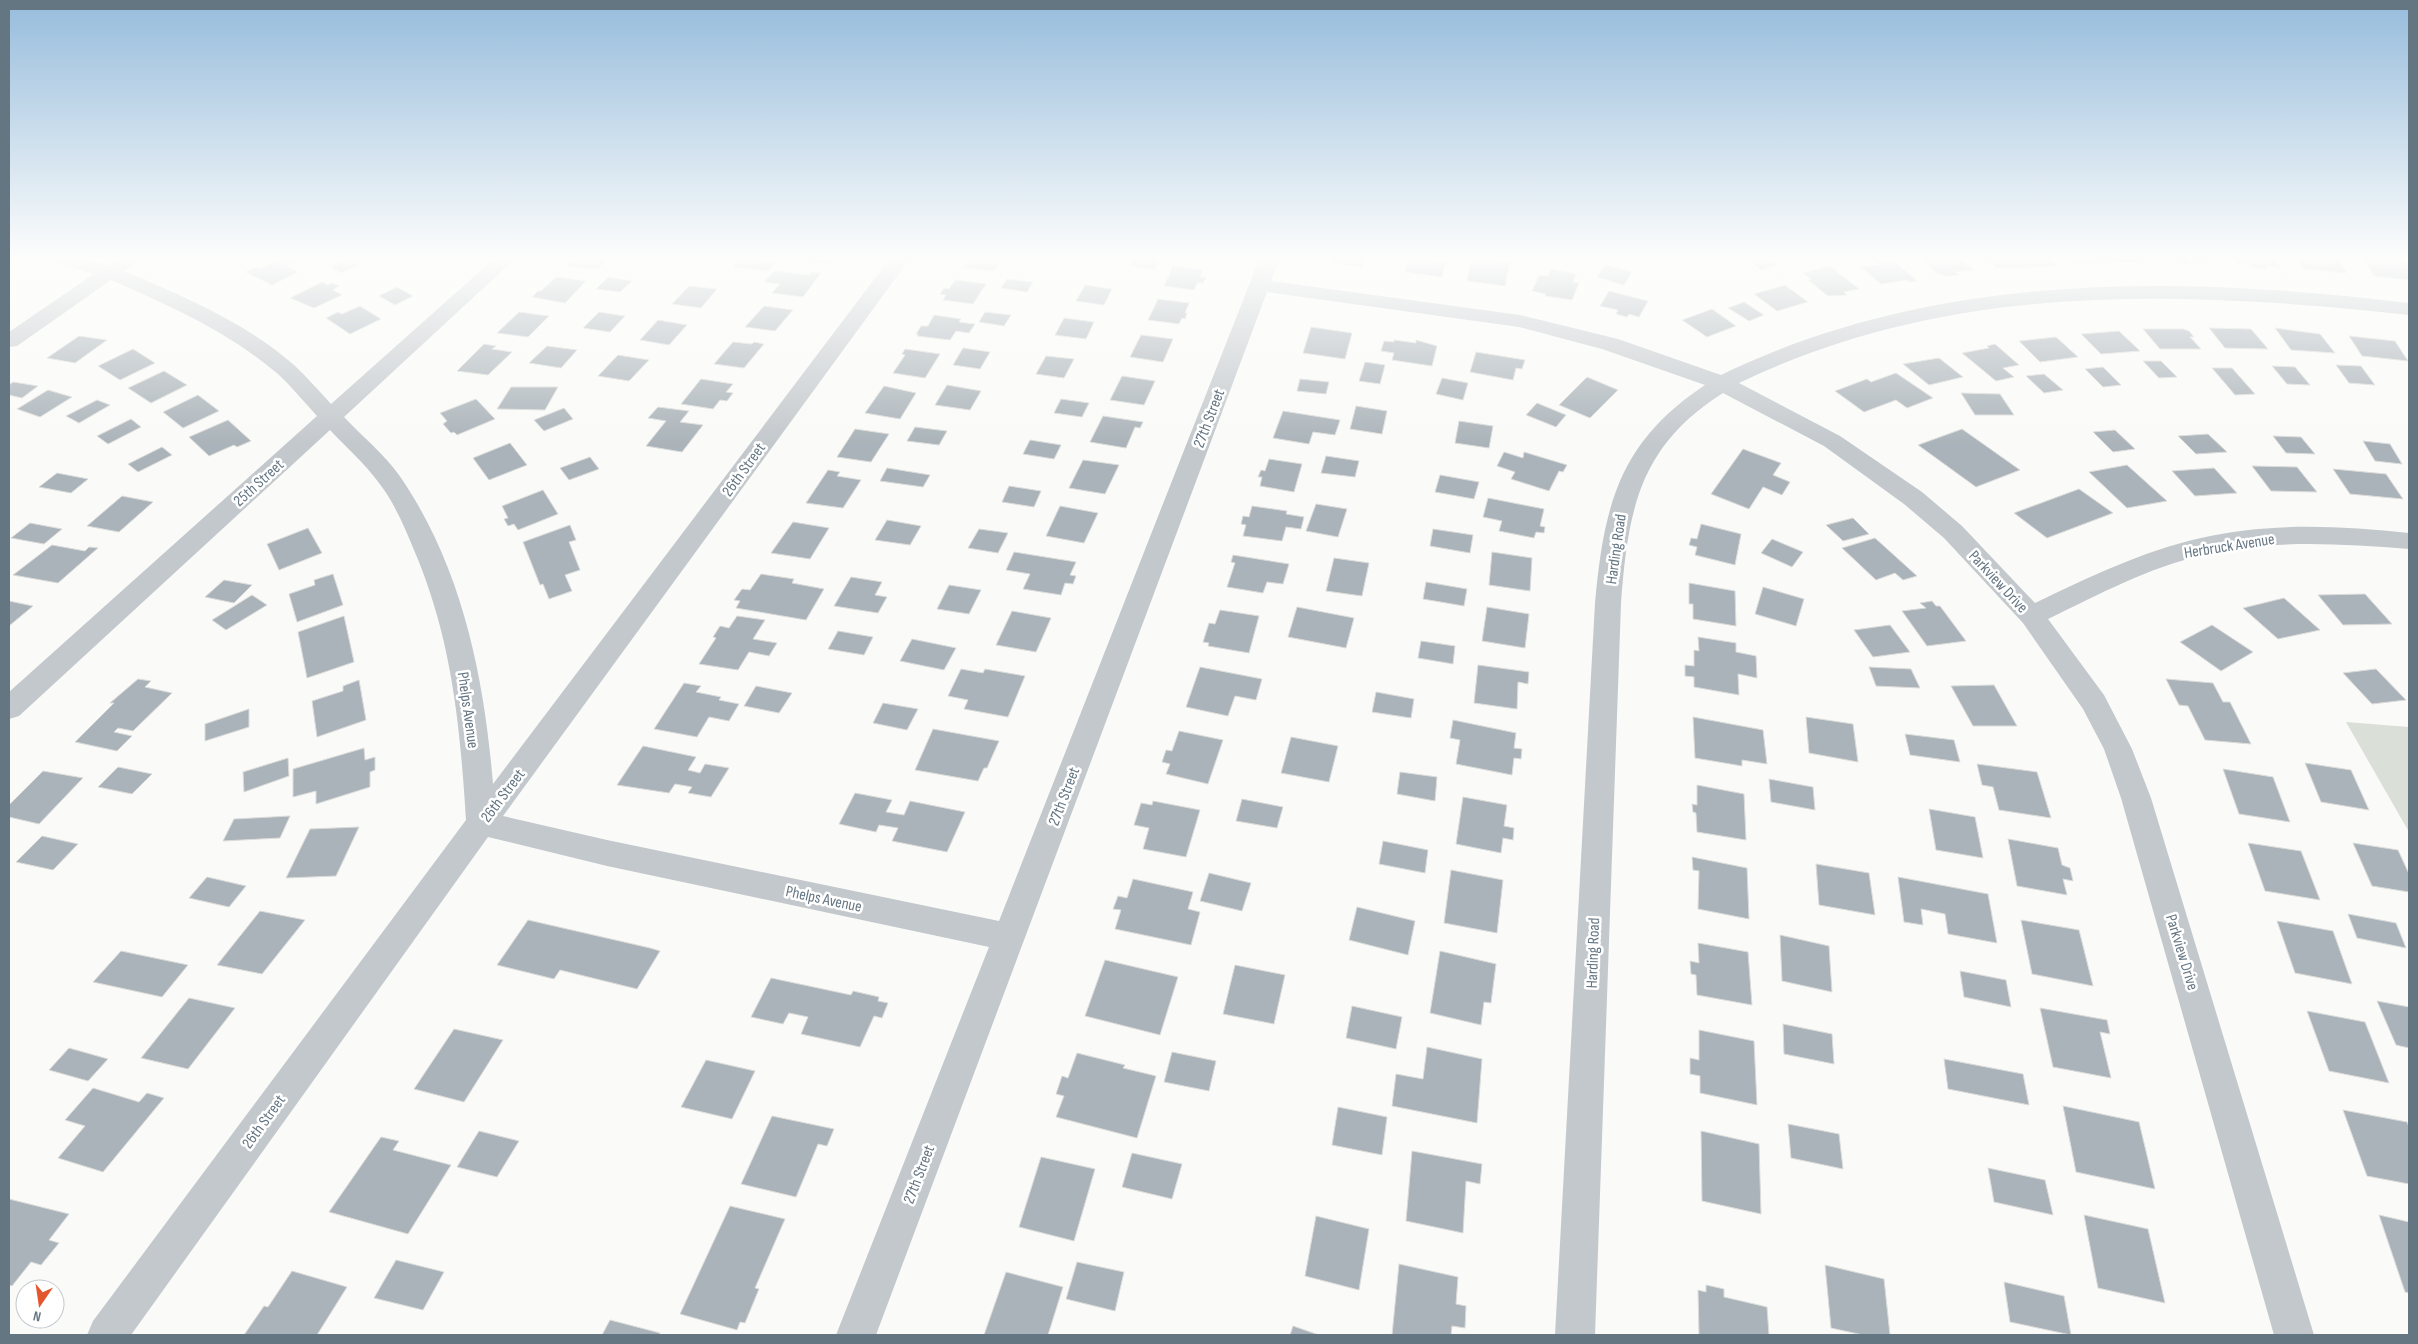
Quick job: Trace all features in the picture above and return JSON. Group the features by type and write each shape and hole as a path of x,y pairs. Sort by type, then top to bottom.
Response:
{"street":[{"path":"9,341 40,320"},
{"name":"Phelps Avenue","path":"212,320 239,334 281,365 389,478 418,529 440,580 458,638 474,727 481,823 607,853 1009,938"},
{"name":"25th Street","path":"9,708 438,320"},
{"name":"26th Street","path":"107,1335 481,823 854,320"},
{"name":"27th Street","path":"856,1335 1246,320"},
{"name":"Parkview Drive","path":"1511,320 1610,344 1722,383 1832,441 1913,498 1953,532 2032,616 2094,703 2118,749 2128,774 2234,1124 2294,1335"},
{"name":"Harding Road","path":"1575,1335 1608,602 1614,531 1622,499 1636,469 1666,429 1692,405 1722,383 1817,342 1894,320"},
{"name":"Herbruck Avenue","path":"2032,616 2079,593 2172,554 2217,543 2278,537 2349,536 2409,541"}],"shaded area":[{"path":"2346,722 2409,727 2409,832"}],"building":[{"path":"329,320 380,320 350,334"},
{"path":"511,320 545,320 528,337 497,333"},
{"path":"591,320 622,320 610,332 583,328"},
{"path":"658,320 687,325 669,345 640,340"},
{"path":"752,320 785,320 775,331 745,327"},
{"path":"931,320 961,320 959,322 975,324 969,333 956,331 950,340 917,336 918,334 916,334 921,326 928,326"},
{"path":"980,320 1008,320 1004,326 979,322"},
{"path":"1063,320 1094,322 1086,339 1055,335"},
{"path":"1148,320 1181,320 1179,324"},
{"path":"1682,320 1727,320 1736,326 1707,337"},
{"path":"1311,327 1352,333 1345,359 1303,353"},
{"path":"2209,328 2251,329 2268,349 2225,348"},
{"path":"2275,328 2320,334 2335,353 2291,350"},
{"path":"2143,329 2183,329 2189,331 2194,337 2190,337 2201,349 2160,349"},
{"path":"2119,331 2140,351 2101,354 2081,334"},
{"path":"1141,335 1173,339 1163,362 1130,357"},
{"path":"79,336 107,340 75,363 47,358"},
{"path":"2349,336 2395,341 2408,361 2362,356"},
{"path":"2056,337 2078,357 2040,362 2019,341"},
{"path":"1394,340 1416,343 1416,340 1437,346 1432,366 1392,360 1394,353 1381,351 1384,341 1394,342"},
{"path":"733,342 764,344 744,368 714,364"},
{"path":"484,344 496,346 492,349 512,352 488,375 457,371"},
{"path":"1995,344 2019,365 2003,368 2014,377 1996,381 1962,353 1989,348 1987,346"},
{"path":"547,346 577,350 561,368 529,363"},
{"path":"963,348 990,352 980,369 953,365"},
{"path":"133,349 155,363 120,380 98,366"},
{"path":"905,349 940,354 925,378 893,373 905,355 902,354"},
{"path":"1476,352 1525,360 1522,369 1516,368 1513,380 1470,372"},
{"path":"618,355 649,360 629,381 598,376"},
{"path":"1046,356 1074,359 1064,378 1036,374"},
{"path":"1939,358 1963,377 1929,385 1903,364"},
{"path":"2143,361 2161,361 2177,377 2159,378"},
{"path":"1365,362 1385,365 1380,384 1359,381"},
{"path":"2336,365 2361,366 2375,385 2349,383"},
{"path":"2272,366 2295,367 2310,385 2287,384"},
{"path":"2103,367 2121,385 2103,387 2085,369"},
{"path":"2212,368 2232,368 2255,394 2235,395"},
{"path":"164,371 187,385 151,403 128,388"},
{"path":"1896,373 1933,398 1907,408 1896,400 1864,412 1835,391 1867,379 1871,382"},
{"path":"2044,374 2063,390 2044,393 2026,376"},
{"path":"1122,376 1155,381 1144,405 1110,400"},
{"path":"1587,377 1618,390 1590,418 1559,405"},
{"path":"1442,378 1468,383 1463,400 1436,394"},
{"path":"701,379 733,384 726,392 733,393 727,401 720,400 713,409 681,404"},
{"path":"1300,379 1329,382 1326,394 1297,391"},
{"path":"13,382 38,386 22,398 9,395 9,385"},
{"path":"947,385 981,391 970,410 935,405"},
{"path":"884,386 916,393 900,419 865,413"},
{"path":"511,387 558,387 545,410 497,409"},
{"path":"48,390 72,397 40,417 17,409"},
{"path":"1961,393 2000,394 2014,415 1975,415"},
{"path":"198,395 219,411 183,428 163,412"},
{"path":"476,399 495,419 457,435 454,432 451,433 443,424 447,421 440,413"},
{"path":"1061,399 1089,403 1082,417 1054,413"},
{"path":"97,400 110,405 79,423 66,416"},
{"path":"1537,403 1566,415 1556,427 1526,415"},
{"path":"1356,406 1387,411 1382,434 1350,429"},
{"path":"658,407 689,411 680,422 703,425 682,452 646,446 666,421 648,418"},
{"path":"564,408 573,419 544,431 534,420"},
{"path":"1283,411 1340,420 1335,435 1313,432 1309,444 1273,438"},
{"path":"1103,416 1143,422 1140,428 1135,427 1126,448 1090,442"},
{"path":"131,419 141,427 108,444 97,436"},
{"path":"228,420 251,441 237,447 234,445 209,456 189,437"},
{"path":"1459,421 1493,426 1489,448 1455,443"},
{"path":"915,427 947,431 939,445 907,441"},
{"path":"855,429 889,434 871,462 837,457"},
{"path":"1962,429 2020,470 1976,487 1918,445"},
{"path":"2115,430 2135,449 2113,452 2093,432"},
{"path":"2208,434 2227,452 2196,454 2178,436"},
{"path":"2273,436 2301,437 2315,454 2286,453"},
{"path":"1030,440 1061,445 1054,459 1023,454"},
{"path":"2363,441 2390,444 2402,464 2375,461"},
{"path":"510,443 527,465 489,480 473,458"},
{"path":"162,447 172,455 138,472 128,464"},
{"path":"1743,449 1781,463 1773,475 1790,482 1782,495 1763,487 1749,509 1711,494"},
{"path":"1504,452 1523,458 1524,452 1567,465 1563,472 1559,471 1549,491 1511,479 1515,472 1497,466"},
{"path":"1326,456 1359,461 1355,477 1321,473"},
{"path":"590,457 599,469 569,480 560,468"},
{"path":"1269,459 1302,464 1294,492 1260,486 1262,477 1258,477 1261,470 1265,471"},
{"path":"1083,460 1119,465 1105,494 1069,488"},
{"path":"2127,465 2167,501 2127,508 2089,472"},
{"path":"2252,466 2297,467 2317,492 2271,491"},
{"path":"887,468 930,475 923,487 880,481"},
{"path":"2214,468 2237,493 2195,496 2172,471"},
{"path":"2333,469 2386,474 2403,499 2350,494"},
{"path":"828,470 840,472 837,476 861,480 843,508 806,503"},
{"path":"57,473 88,479 71,493 39,487"},
{"path":"1440,475 1479,482 1474,499 1435,492"},
{"path":"1009,486 1041,491 1034,507 1002,502"},
{"path":"2079,489 2113,513 2047,538 2014,513"},
{"path":"543,490 558,514 518,530 514,524 508,526 504,519 508,518 502,506"},
{"path":"122,496 153,502 119,532 87,526"},
{"path":"1488,498 1544,509 1540,526 1545,527 1544,533 1536,532 1534,538 1499,531 1502,521 1483,517"},
{"path":"1316,504 1347,509 1338,537 1306,531"},
{"path":"1060,506 1098,513 1084,543 1046,536"},
{"path":"1252,506 1287,511 1286,514 1304,517 1301,529 1286,527 1282,541 1243,536 1246,525 1241,524 1243,516 1249,517"},
{"path":"1853,518 1869,534 1843,541 1826,525"},
{"path":"887,520 921,526 910,545 875,540"},
{"path":"793,522 829,528 810,559 771,553"},
{"path":"30,523 62,529 44,544 11,538"},
{"path":"1701,524 1741,534 1735,565 1695,555 1697,547 1689,545 1691,538 1697,539"},
{"path":"570,525 576,540 569,542 580,570 565,575 572,591 549,599 543,584 540,585 523,542"},
{"path":"308,528 322,553 279,570 267,544"},
{"path":"979,529 1008,533 998,553 968,548"},
{"path":"1433,529 1473,535 1470,553 1430,546"},
{"path":"1875,538 1917,576 1903,580 1895,573 1876,580 1842,548"},
{"path":"1772,539 1803,552 1792,567 1761,553"},
{"path":"52,545 85,551 89,547 98,548 58,583 13,575"},
{"path":"1014,552 1076,562 1070,575 1076,576 1073,584 1065,583 1061,595 1023,589 1030,574 1006,570"},
{"path":"1492,552 1532,558 1530,591 1489,585"},
{"path":"1233,555 1289,564 1283,584 1267,582 1263,593 1227,587 1235,563 1231,562"},
{"path":"1334,558 1369,563 1362,596 1326,591"},
{"path":"333,574 343,605 297,622 289,594 315,585 314,580"},
{"path":"761,574 794,579 792,583 824,589 806,620 736,608 740,601 734,600 742,589 750,590"},
{"path":"851,577 882,582 875,595 887,597 878,613 834,606"},
{"path":"224,580 252,585 234,603 205,597"},
{"path":"1426,582 1467,589 1464,606 1423,599"},
{"path":"1689,583 1735,591 1736,626 1693,619 1693,604 1689,604"},
{"path":"949,585 981,590 969,614 937,609"},
{"path":"1763,587 1804,599 1796,626 1755,614"},
{"path":"2365,594 2392,624 2343,625 2318,595"},
{"path":"252,595 267,605 226,630 212,620"},
{"path":"2284,598 2320,630 2278,639 2243,608"},
{"path":"9,601 33,606 9,626"},
{"path":"1932,601 1936,606 1940,606 1966,641 1927,646 1902,611 1926,608 1920,603"},
{"path":"1297,607 1354,618 1346,648 1288,637"},
{"path":"1487,607 1529,614 1525,648 1482,641"},
{"path":"1220,610 1259,616 1249,653 1208,646 1209,643 1203,642 1209,623 1215,624"},
{"path":"1012,611 1051,618 1036,652 996,645"},
{"path":"344,616 354,662 307,678 298,632"},
{"path":"737,616 765,620 753,639 777,643 769,656 749,652 738,670 699,664 716,638 713,637 720,626 729,628"},
{"path":"1890,625 1910,652 1873,657 1854,630"},
{"path":"2212,625 2253,652 2221,671 2180,642"},
{"path":"838,631 873,637 864,655 828,649"},
{"path":"1698,637 1736,643 1736,652 1756,656 1757,678 1738,674 1739,695 1694,687 1694,677 1685,676 1685,665 1694,666 1694,650 1699,651"},
{"path":"912,639 956,648 944,670 900,661"},
{"path":"1421,641 1455,646 1453,664 1418,658"},
{"path":"1478,665 1529,672 1528,684 1518,682 1517,709 1474,703"},
{"path":"1200,667 1262,679 1256,700 1235,696 1228,716 1186,707"},
{"path":"1869,667 1911,669 1920,688 1876,686"},
{"path":"961,669 983,673 985,669 1025,676 1008,717 964,709 968,700 948,696"},
{"path":"2376,669 2406,700 2372,704 2343,673"},
{"path":"138,679 151,681 145,687 172,693 133,731 118,728 114,732 132,736 117,751 75,742 114,703 110,703"},
{"path":"2166,679 2213,683 2223,702 2230,702 2251,744 2205,740 2188,706 2179,705"},
{"path":"359,680 366,720 317,737 312,701 343,691 343,686"},
{"path":"684,683 701,686 696,692 721,697 719,700 739,704 729,721 709,717 697,737 654,729"},
{"path":"1994,685 2017,726 1973,726 1951,686"},
{"path":"756,686 792,693 779,713 744,706"},
{"path":"1376,692 1414,699 1411,718 1372,712"},
{"path":"883,703 918,709 907,730 873,723"},
{"path":"249,709 249,727 205,741 205,724"},
{"path":"1693,717 1763,730 1767,764 1742,760 1742,766 1695,758"},
{"path":"1806,717 1853,724 1858,762 1809,753"},
{"path":"1453,720 1516,733 1514,748 1522,749 1521,759 1514,758 1512,775 1456,764 1460,740 1450,738"},
{"path":"933,729 999,741 987,768 984,768 978,781 915,770"},
{"path":"1179,731 1223,740 1208,784 1166,774 1170,764 1162,762 1166,750 1172,751"},
{"path":"1905,734 1954,740 1960,762 1910,755"},
{"path":"1291,737 1338,746 1329,782 1281,773"},
{"path":"643,746 696,757 688,770 700,773 705,764 729,768 711,797 688,793 692,787 675,784 669,793 617,785"},
{"path":"364,748 365,760 375,757 375,770 370,772 370,787 316,804 316,791 293,797 293,769"},
{"path":"288,758 289,776 244,792 243,772"},
{"path":"2305,763 2351,770 2369,810 2321,802"},
{"path":"1977,764 2037,772 2051,818 1999,810 1993,787 1982,785"},
{"path":"118,767 152,774 132,794 98,787"},
{"path":"2223,769 2273,777 2290,822 2239,814"},
{"path":"43,771 83,778 39,824 9,817 9,805"},
{"path":"1400,772 1437,777 1435,801 1397,794"},
{"path":"1769,779 1813,787 1815,810 1771,802"},
{"path":"1697,785 1744,794 1746,840 1697,832 1696,813 1693,812 1692,804 1697,805"},
{"path":"855,793 892,800 886,812 904,815 910,801 965,812 947,852 892,841 898,828 879,825 876,832 839,824"},
{"path":"1463,797 1507,805 1504,826 1514,828 1513,840 1503,838 1501,853 1456,844"},
{"path":"1242,799 1283,807 1277,828 1236,821"},
{"path":"1153,801 1200,810 1186,857 1143,849 1149,828 1134,825 1141,803 1152,805"},
{"path":"1929,809 1975,817 1983,858 1936,850"},
{"path":"290,816 280,838 223,841 234,819"},
{"path":"359,827 336,876 286,878 310,829"},
{"path":"42,836 78,844 53,870 16,862"},
{"path":"2008,839 2058,848 2062,865 2070,868 2073,881 2063,879 2067,895 2017,886"},
{"path":"1383,841 1428,850 1425,873 1379,864"},
{"path":"2248,843 2301,851 2320,900 2265,891"},
{"path":"2353,843 2398,850 2409,874 2409,892 2372,886"},
{"path":"1692,857 1747,868 1749,919 1698,909 1699,871 1693,870"},
{"path":"1816,864 1869,873 1875,915 1819,905"},
{"path":"1451,870 1503,880 1497,933 1444,923"},
{"path":"1209,873 1251,883 1242,911 1200,901"},
{"path":"207,877 246,886 229,907 189,898"},
{"path":"1898,877 1988,894 1997,943 1948,934 1945,914 1921,909 1923,925 1904,922"},
{"path":"1133,879 1193,892 1188,909 1200,912 1191,945 1115,929 1121,910 1113,909 1118,896 1127,898"},
{"path":"1357,907 1415,921 1408,955 1349,940"},
{"path":"260,911 305,920 262,974 217,965"},
{"path":"2348,914 2396,923 2406,948 2357,938"},
{"path":"528,920 660,951 637,989 560,970 554,979 497,965"},
{"path":"2021,920 2079,930 2093,986 2032,974"},
{"path":"2277,921 2333,931 2352,984 2295,973"},
{"path":"1780,935 1829,946 1832,992 1782,981"},
{"path":"1698,943 1748,952 1752,1005 1697,995 1696,975 1691,974 1690,961 1699,963"},
{"path":"121,951 188,965 162,997 93,982"},
{"path":"1440,951 1496,964 1491,1003 1484,1002 1481,1025 1430,1013"},
{"path":"1105,960 1178,977 1160,1035 1085,1016"},
{"path":"1235,965 1285,975 1274,1024 1223,1014"},
{"path":"1960,971 2006,980 2011,1007 1964,997"},
{"path":"771,978 851,995 853,991 879,997 878,1001 888,1003 882,1018 874,1016 860,1047 801,1034 808,1017 789,1013 783,1024 751,1017"},
{"path":"189,998 235,1008 188,1069 141,1058"},
{"path":"2377,1001 2409,1007 2409,1048 2396,1045"},
{"path":"1352,1006 1402,1017 1396,1049 1346,1038"},
{"path":"2040,1008 2107,1020 2110,1034 2100,1032 2111,1078 2053,1067"},
{"path":"2307,1011 2365,1022 2389,1083 2329,1071"},
{"path":"1783,1024 1832,1034 1834,1064 1784,1054"},
{"path":"454,1029 503,1040 464,1102 414,1089"},
{"path":"1699,1030 1754,1041 1757,1105 1700,1093 1700,1076 1690,1074 1690,1058 1699,1060"},
{"path":"1427,1047 1482,1059 1477,1123 1392,1106 1396,1074 1423,1079"},
{"path":"69,1048 108,1059 88,1081 49,1070"},
{"path":"1172,1052 1216,1061 1209,1091 1164,1082"},
{"path":"1077,1053 1125,1065 1123,1068 1156,1076 1137,1138 1056,1117 1064,1096 1056,1094 1062,1076 1068,1078"},
{"path":"1944,1059 2023,1074 2029,1105 1948,1089"},
{"path":"706,1060 755,1071 732,1119 681,1107"},
{"path":"93,1088 139,1102 147,1093 164,1098 103,1172 58,1158 85,1126 65,1120"},
{"path":"2063,1106 2139,1122 2155,1189 2076,1172"},
{"path":"1338,1107 1387,1117 1382,1155 1332,1145"},
{"path":"2343,1110 2407,1122 2409,1127 2409,1184 2367,1176"},
{"path":"772,1116 834,1129 827,1146 818,1144 796,1197 741,1184"},
{"path":"1788,1124 1839,1134 1843,1169 1791,1158"},
{"path":"479,1131 519,1141 497,1177 457,1167"},
{"path":"1701,1131 1759,1144 1761,1214 1702,1201"},
{"path":"381,1137 399,1141 393,1150 451,1165 408,1234 329,1212"},
{"path":"1412,1151 1482,1164 1480,1184 1466,1181 1463,1233 1406,1221"},
{"path":"1132,1153 1182,1164 1172,1199 1122,1187"},
{"path":"1041,1157 1095,1169 1074,1241 1019,1227"},
{"path":"1988,1168 2045,1180 2053,1215 1994,1202"},
{"path":"9,1199 69,1214 49,1240 59,1243 41,1265 31,1262 18,1279 15,1279 12,1286 9,1285"},
{"path":"730,1206 785,1219 755,1288 759,1289 745,1323 740,1322 737,1330 680,1314"},
{"path":"2084,1215 2148,1229 2165,1303 2098,1288"},
{"path":"2379,1215 2409,1222 2409,1293 2405,1292"},
{"path":"1316,1216 1369,1229 1359,1290 1305,1276"},
{"path":"396,1260 444,1272 423,1310 374,1298"},
{"path":"1077,1262 1124,1272 1115,1311 1066,1299"},
{"path":"1399,1264 1458,1277 1456,1304 1466,1306 1465,1328 1452,1326 1451,1335 1392,1335"},
{"path":"1825,1265 1884,1279 1890,1335 1863,1335 1831,1328"},
{"path":"292,1271 347,1287 317,1335 244,1335 264,1306 268,1307"},
{"path":"1006,1272 1063,1287 1048,1335 984,1335"},
{"path":"2004,1282 2064,1296 2071,1335 2010,1322"},
{"path":"1706,1285 1724,1289 1724,1297 1767,1307 1769,1335 1699,1335 1698,1290 1706,1292"},
{"path":"610,1320 660,1333 659,1335 602,1335"},
{"path":"1293,1326 1319,1335 1290,1335"}]}
